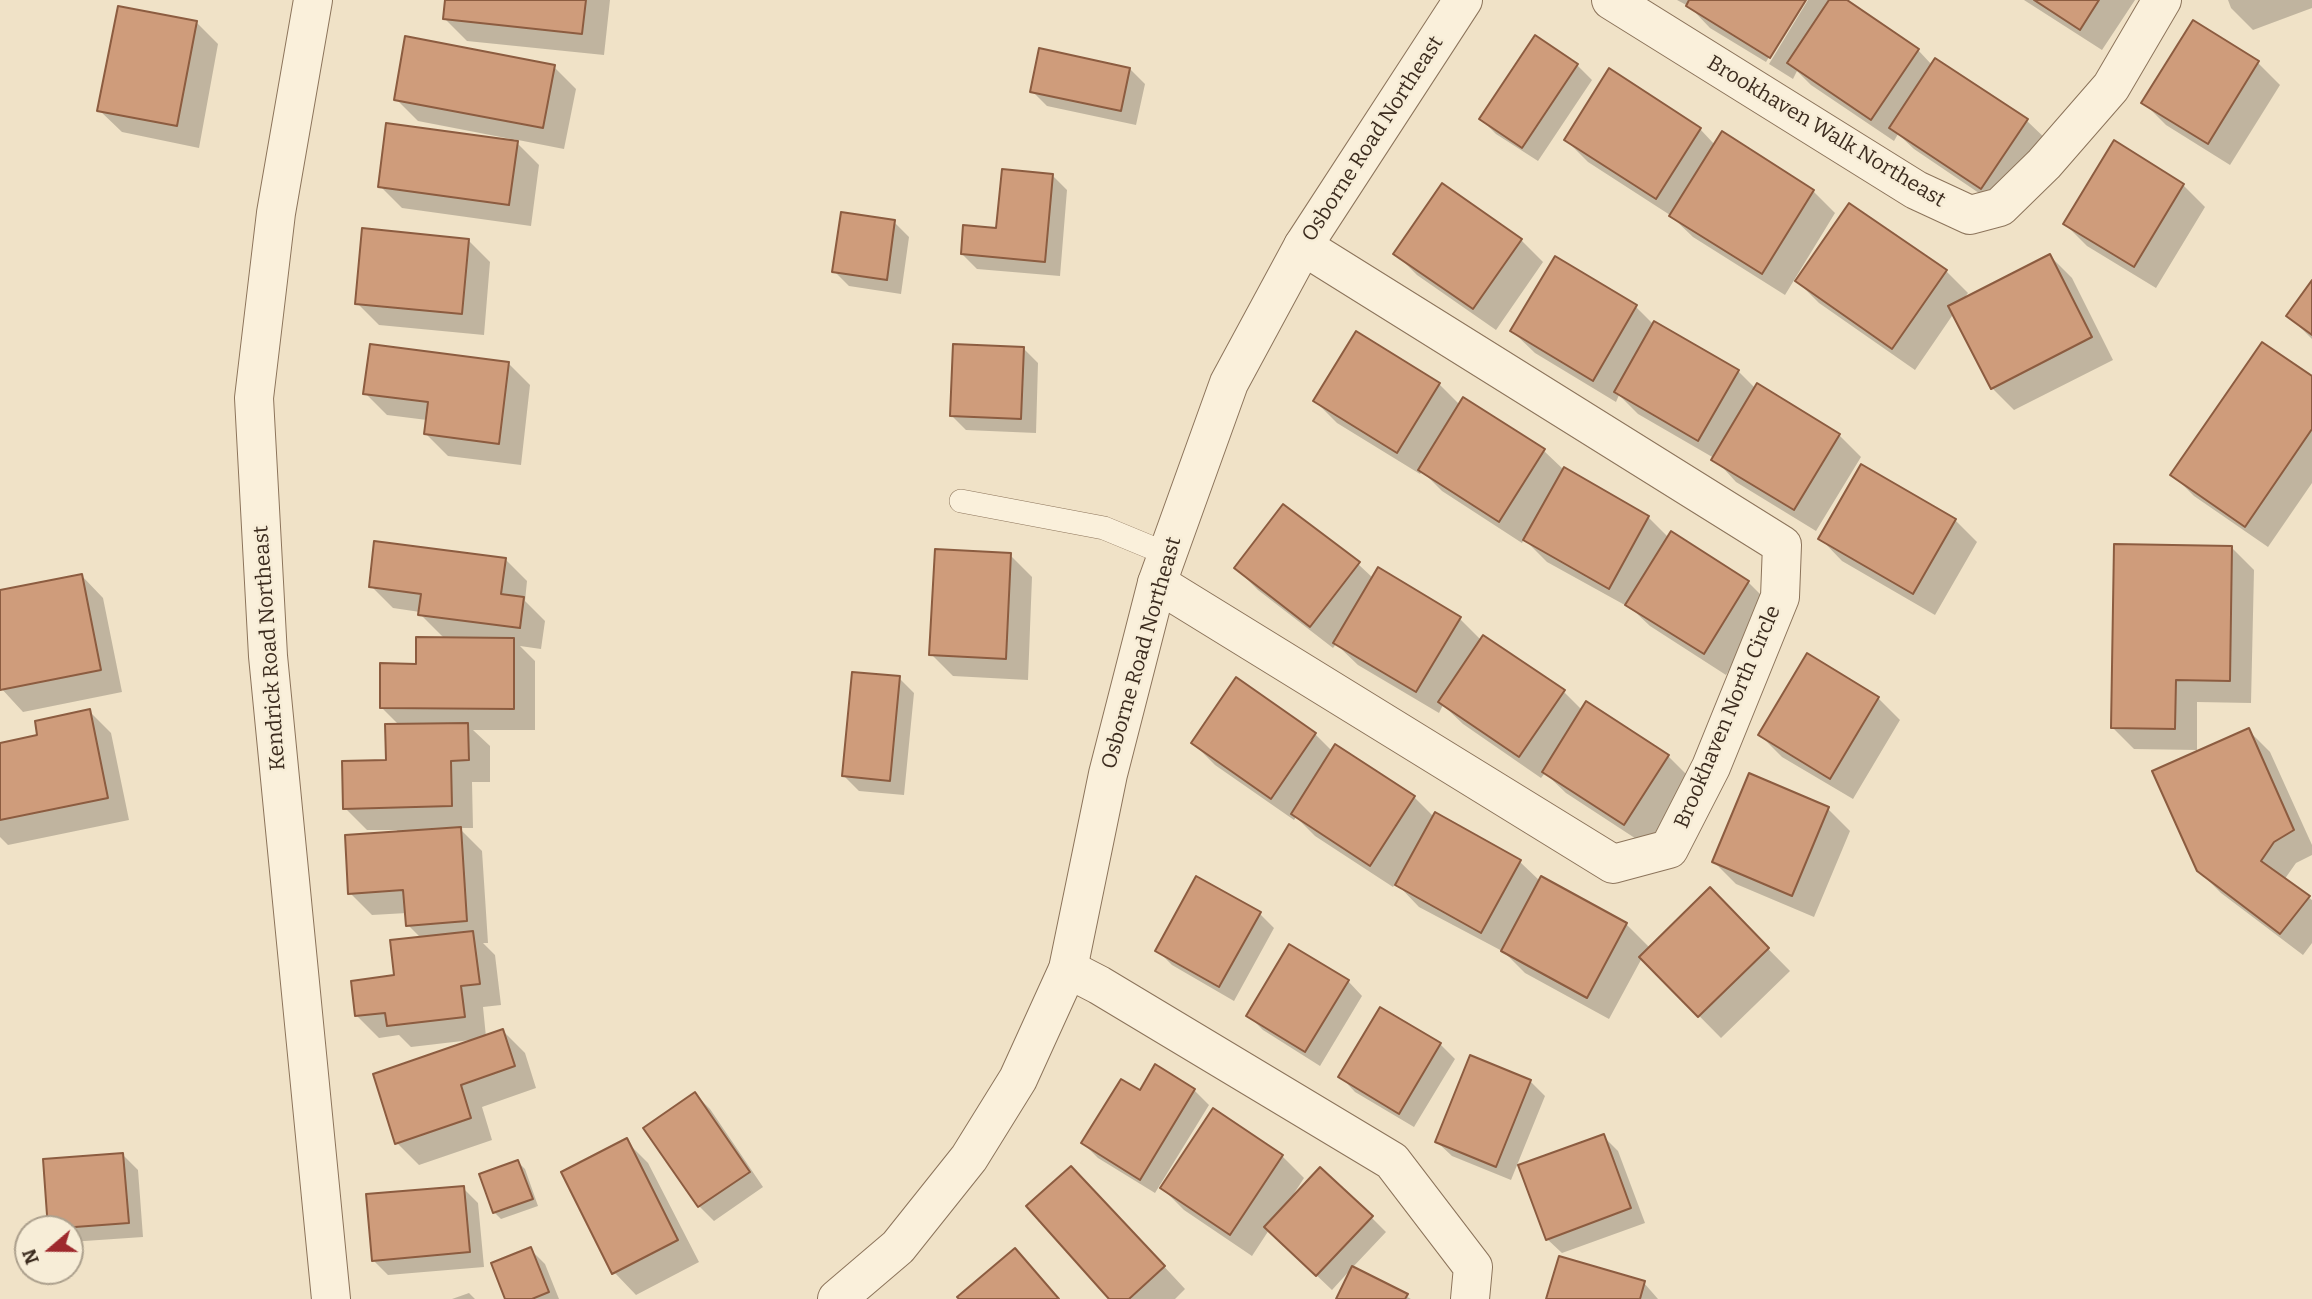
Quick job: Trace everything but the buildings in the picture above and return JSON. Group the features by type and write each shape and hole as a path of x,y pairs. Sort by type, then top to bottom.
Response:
{"street":[{"name":"Kendrick Road Northeast","path":"313,0 276,213 254,398 268,656 331,1299"},
{"name":"Osborne Road Northeast","path":"837,1299 898,1247 969,1158 1018,1079 1068,970 1108,774 1162,569 1229,383 1303,246 1463,0"},
{"name":"Brookhaven Walk Northeast","path":"1611,0 1916,190 1970,215 2000,206 2044,164 2111,87 2162,0"},
{"name":"Brookhaven North Circle","path":"1162,569 1294,667 1613,864 1670,849 1711,767 1780,597 1782,545 1303,246"},
{"path":"1068,970 1099,985 1392,1161 1473,1267 1469,1299"}],"lane":[{"path":"961,501 1104,528 1162,569"}]}
